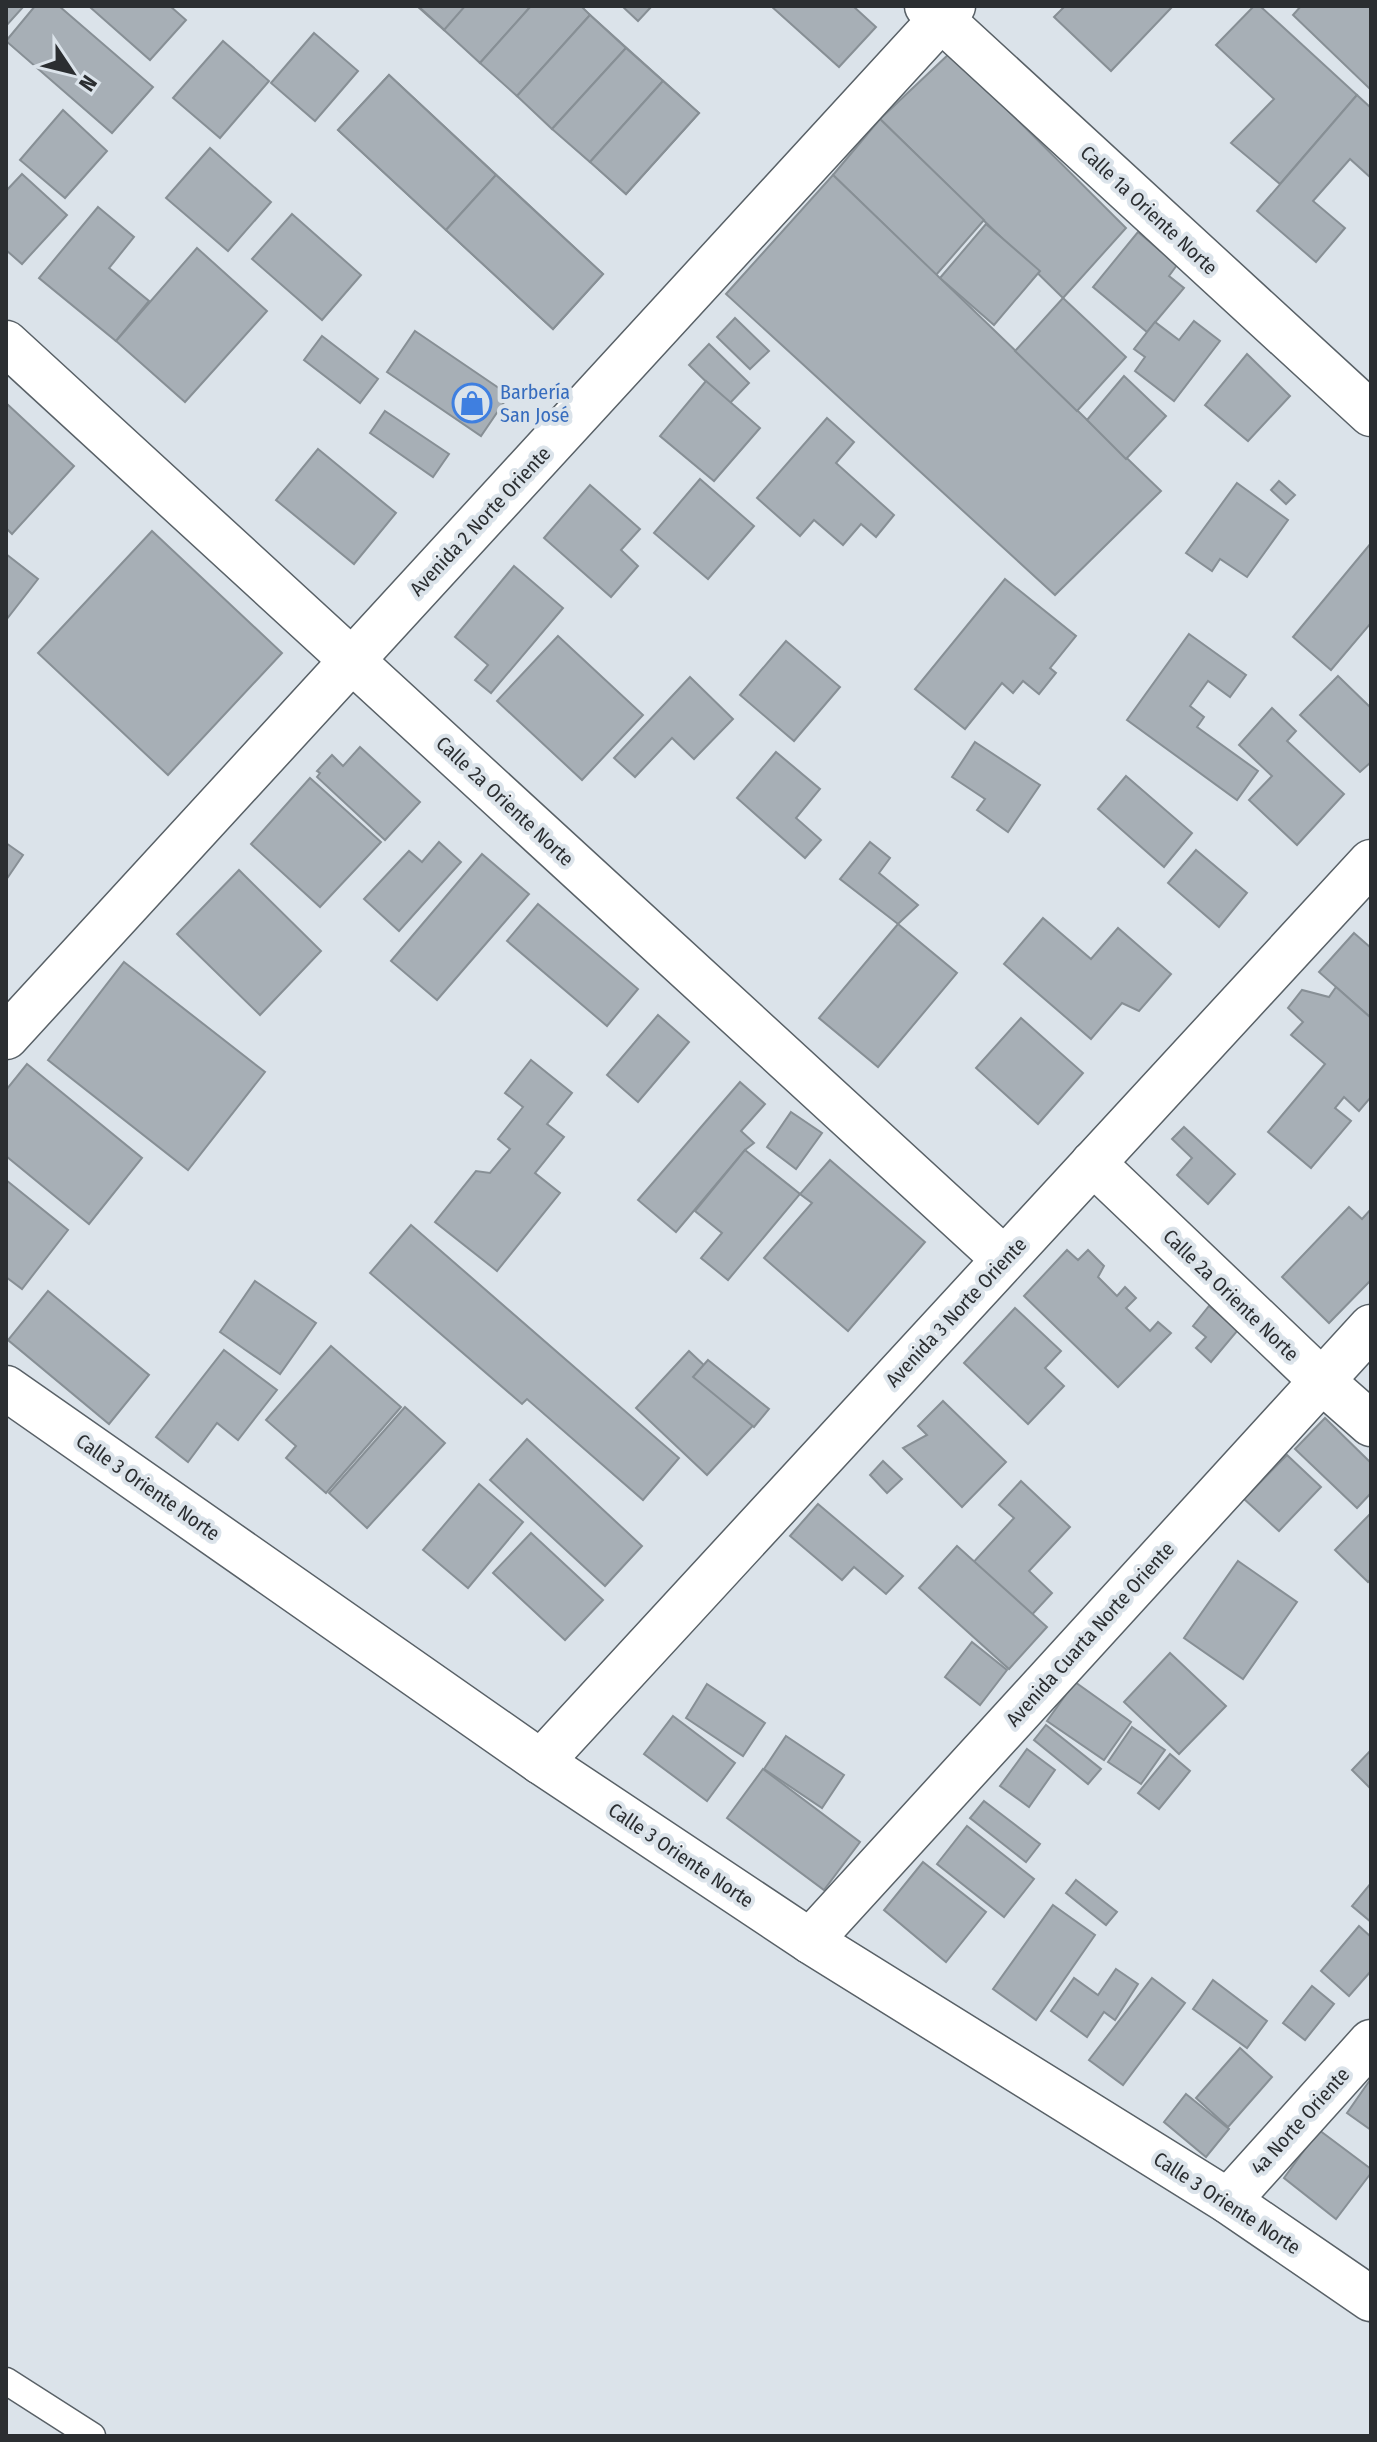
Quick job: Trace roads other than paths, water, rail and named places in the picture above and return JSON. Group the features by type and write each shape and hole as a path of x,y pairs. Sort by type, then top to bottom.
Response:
{"street":[{"name":"Calle 1a Oriente Norte","path":"940,11 1371,414"},
{"name":"Avenida 2 Norte Oriente","path":"6,1037 940,11"},
{"name":"Calle 2a Oriente Norte","path":"6,343 1004,1259"},
{"name":"Avenida 3 Norte Oriente","path":"541,1762 1371,862"},
{"name":"Calle 2a Oriente Norte","path":"1093,1163 1371,1424"},
{"name":"Avenida Cuarta Norte Oriente","path":"810,1941 1371,1327"},
{"name":"Calle 3 Oriente Norte","path":"6,1388 541,1762 810,1941 1228,2201 1371,2299"},
{"name":"4a Norte Oriente","path":"1228,2201 1371,2042"}],"lane":[{"path":"6,2381 92,2436"}],"place":[{"name":"Barbería San José","path":"472,403"}]}
